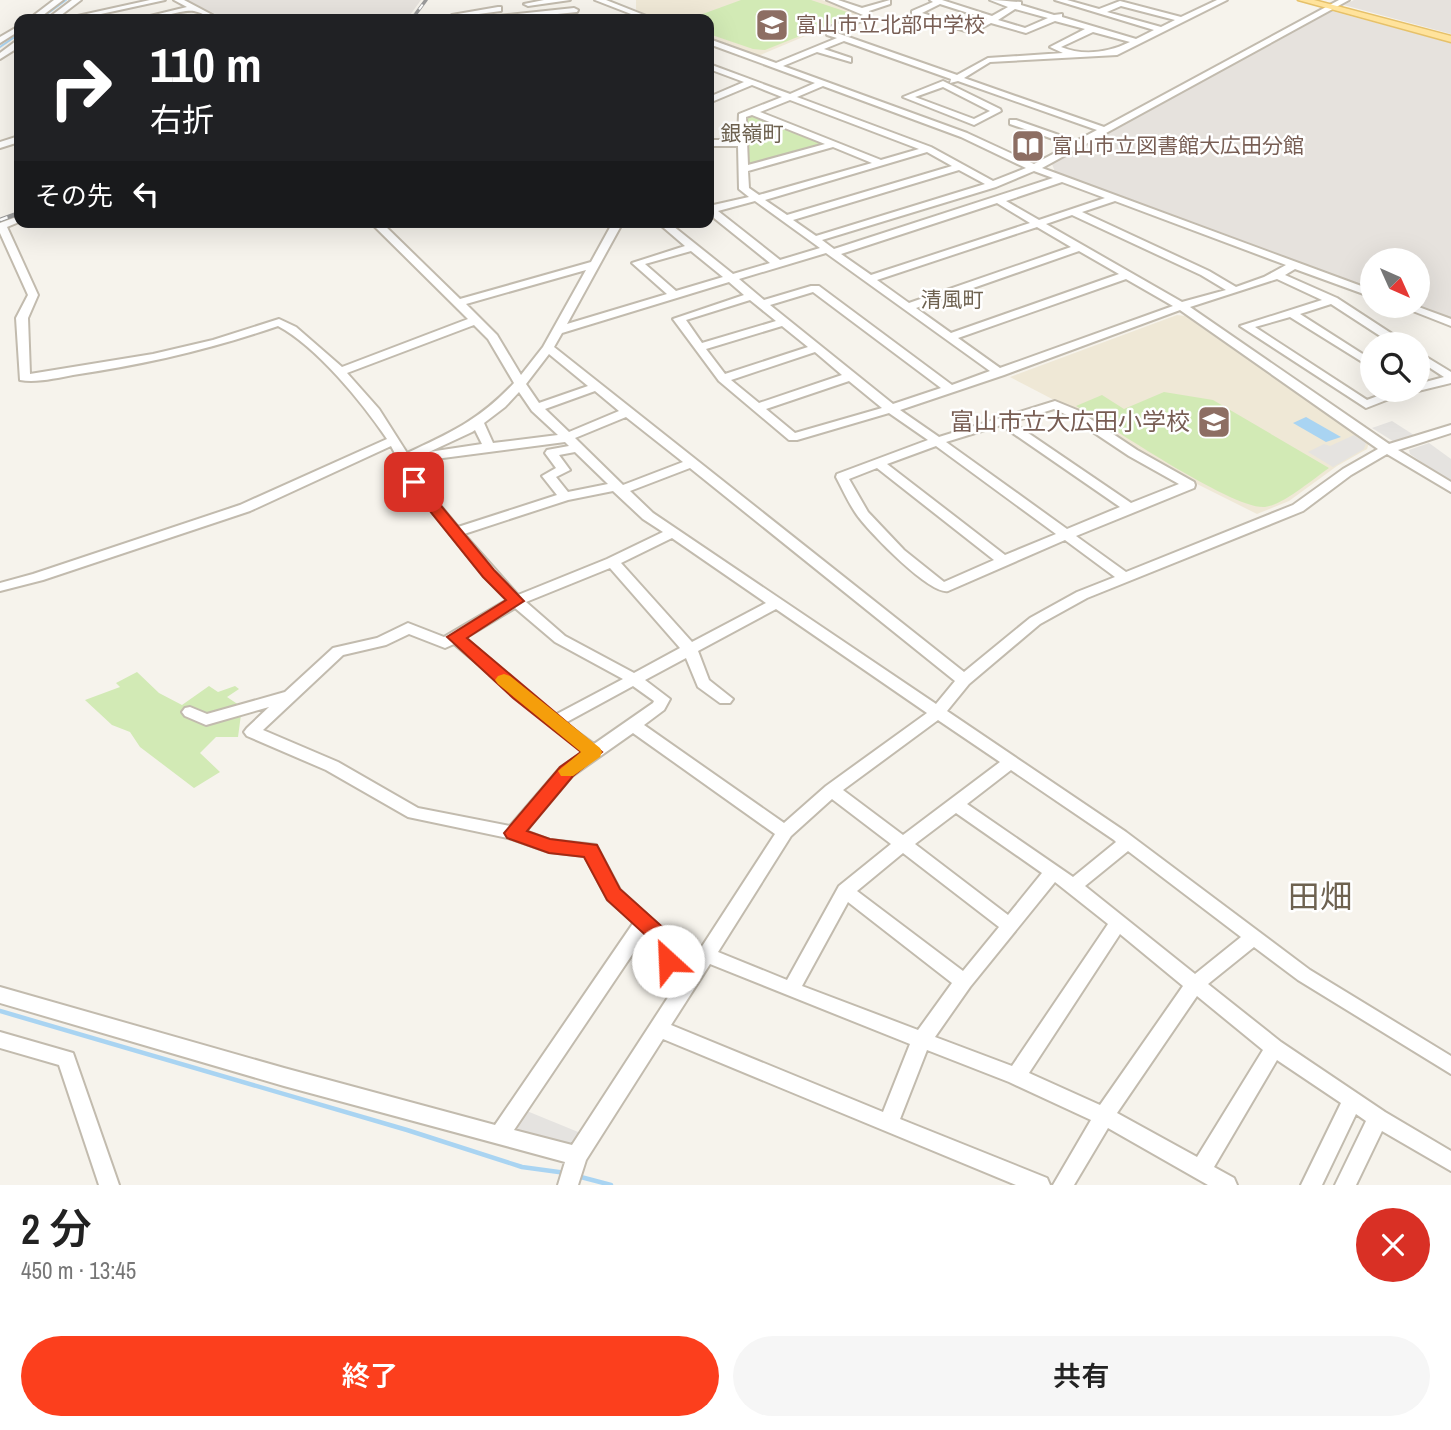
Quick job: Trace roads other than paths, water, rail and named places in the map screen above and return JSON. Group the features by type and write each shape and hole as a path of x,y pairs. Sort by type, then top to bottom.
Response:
{"main road":[{"path":"1303,0 1332,6"},
{"path":"1313,0 1451,38"}],"street":[{"path":"40,14 59,0"},
{"path":"58,14 77,0"},
{"path":"90,14 161,0"},
{"path":"178,0 205,14"},
{"path":"528,4 565,0"},
{"path":"571,0 577,14"},
{"path":"599,0 637,14"},
{"path":"834,0 862,11 867,16 830,30 830,33 1104,130"},
{"path":"994,0 1137,42"},
{"path":"1025,0 994,20 972,31 915,13 937,1 994,20 1026,31 1081,6"},
{"path":"1059,0 1162,30"},
{"path":"1110,0 1182,20"},
{"path":"943,85 997,111 974,122 907,97 943,85 988,60 1114,53 1223,0"},
{"path":"812,240 993,184 1034,168 1345,0"},
{"path":"456,14 463,2"},
{"path":"862,11 887,2"},
{"path":"1100,12 1120,3"},
{"path":"129,6 137,14"},
{"path":"166,14 194,8"},
{"path":"473,14 511,8 516,14"},
{"path":"528,14 574,10"},
{"path":"1074,55 1054,47 1092,29"},
{"path":"775,66 844,38"},
{"path":"714,44 964,135 1034,168 1360,290"},
{"path":"817,49 848,60"},
{"path":"714,69 928,149 993,184"},
{"path":"714,98 752,82"},
{"path":"823,83 742,116 744,189 828,252 1000,373"},
{"path":"863,124 895,110"},
{"path":"753,112 881,163"},
{"path":"1050,119 1060,114"},
{"path":"1013,122 1078,145"},
{"path":"1030,128 1040,123"},
{"path":"714,143 743,143"},
{"path":"744,169 834,144"},
{"path":"714,209 928,149"},
{"path":"785,219 960,167"},
{"path":"559,330 778,264 828,252 1063,178"},
{"path":"869,279 1115,198"},
{"path":"998,200 1181,306 1387,449 1451,488"},
{"path":"1073,212 1205,273 1234,290"},
{"path":"714,214 778,264"},
{"path":"1,226 33,295 22,318 24,378 97,371 249,333 279,322 292,329 340,372 375,412 404,459 403,468 488,573 516,601 561,639 635,680 662,699 659,706 566,772 514,833"},
{"path":"381,228 502,349 519,385 536,408 617,489 672,533 1128,842 1304,975 1451,1066"},
{"path":"404,459 477,422 501,404 519,385 559,330 615,228"},
{"path":"671,228 891,409 1124,577"},
{"path":"674,295 637,263 692,247"},
{"path":"907,307 1080,247"},
{"path":"458,303 594,264"},
{"path":"950,389 815,288 679,319 723,379 793,438 891,409 1000,373 1181,306 1279,276 1294,265"},
{"path":"950,337 1127,275"},
{"path":"1279,276 1333,300 1382,332"},
{"path":"1219,332 1333,300"},
{"path":"1292,313 1360,357"},
{"path":"1430,315 1451,323"},
{"path":"340,372 476,320"},
{"path":"699,347 783,322"},
{"path":"1246,326 1366,404"},
{"path":"548,348 964,680"},
{"path":"723,379 816,348"},
{"path":"1430,363 1451,378"},
{"path":"757,408 851,376"},
{"path":"1430,384 1451,378"},
{"path":"536,408 596,387"},
{"path":"1336,414 1372,402"},
{"path":"1055,405 1073,413 1133,453 1189,485 1065,534 943,588 899,553 863,514 842,477 936,441 1055,405"},
{"path":"565,498 548,476 564,470 551,453 629,411"},
{"path":"1003,421 1130,508"},
{"path":"477,422 489,447"},
{"path":"568,1185 578,1156 785,832 832,790 936,714 964,680 1035,621 1082,595 1298,508 1347,472 1387,449 1451,429"},
{"path":"0,587 38,577 245,508 394,440"},
{"path":"404,459 489,447 571,443"},
{"path":"454,532 565,498 617,489 691,463"},
{"path":"878,463 1004,562"},
{"path":"672,533 612,562 516,601 445,643 408,628 381,642 338,651 252,732 332,766 414,813 514,833 549,846 590,850 614,895 660,937 668,961 689,981"},
{"path":"612,562 691,651 703,683 725,699"},
{"path":"554,722 777,603"},
{"path":"456,637 593,752"},
{"path":"190,712 206,720 291,695"},
{"path":"634,725 785,832"},
{"path":"791,990 845,891 1010,763"},
{"path":"832,790 1010,926"},
{"path":"955,804 1073,886 1274,1048 1378,1118 1451,1162"},
{"path":"1073,886 1128,842"},
{"path":"889,1122 921,1041 964,982 1053,872"},
{"path":"845,891 964,982"},
{"path":"499,1135 645,921"},
{"path":"1016,1076 1118,923"},
{"path":"1063,1185 1104,1116 1194,985 1253,939"},
{"path":"706,955 1016,1076 1104,1116 1227,1185"},
{"path":"0,995 578,1156"},
{"path":"659,1029 1040,1185"},
{"path":"0,1040 66,1059 109,1185"},
{"path":"1202,1170 1274,1048"},
{"path":"1311,1185 1353,1100"},
{"path":"1345,1185 1378,1118"}],"water":[{"path":"1306,417 1341,437 1326,442 1293,423"}],"waterway":[{"path":"47,14 66,0"},
{"path":"0,47 14,37"},
{"path":"0,1011 407,1130 522,1167 566,1173"},
{"path":"577,1176 611,1185"}],"railway":[{"path":"416,14 426,0"},
{"path":"0,220 14,215"}],"place":[{"name":"富山市立北部中学校","path":"772,25"},
{"name":"富山市立図書館大広田分館","path":"1028,146"},
{"name":"富山市立大広田小学校","path":"1214,422"}],"district":[{"name":"銀嶺町","path":"752,134"},
{"name":"清風町","path":"952,300"},
{"name":"田畑","path":"1320,897"}]}
